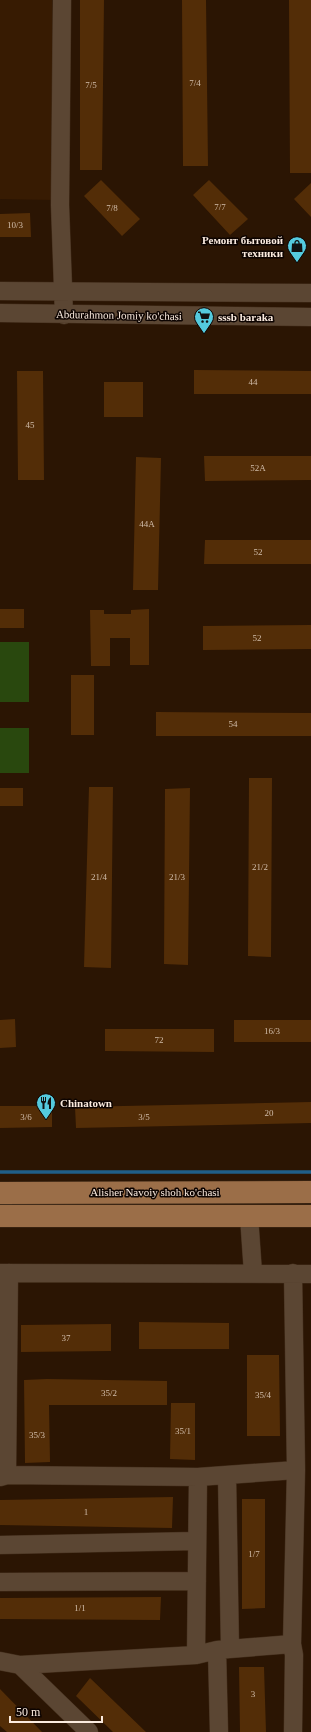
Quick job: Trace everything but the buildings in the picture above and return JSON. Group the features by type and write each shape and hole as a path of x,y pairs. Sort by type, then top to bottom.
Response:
{"main road":[{"name":"Alisher Navoiy shoh ko'chasi","path":"0,1193 311,1192"},
{"path":"0,1216 311,1216"}],"street":[{"path":"62,0 60,205 64,315"},
{"name":"Abdurahmon Jomiy ko'chasi","path":"0,291 311,293"},
{"name":"Abdurahmon Jomiy ko'chasi","path":"0,313 311,317"},
{"path":"249,1216 253,1274"},
{"path":"296,1470 198,1477 3,1476 4,1273 311,1274"},
{"path":"293,1273 296,1470 292,1644 294,1655 293,1732"},
{"path":"219,1732 224,1649 227,1475"},
{"path":"196,1655 196,1542 198,1477"},
{"path":"0,1545 196,1542"},
{"path":"0,1582 197,1581"},
{"path":"0,1661 20,1665 196,1655 224,1649 292,1644"},
{"path":"20,1665 89,1732"}],"shaded area":[{"path":"0,0 52,0 54,200 0,199"}],"green space":[{"path":"0,642 29,642 29,702 0,702"},
{"path":"0,728 29,728 29,773 0,773"}],"waterway":[{"path":"0,1172 311,1172"}],"place":[{"name":"Ремонт бытовой техники","path":"297,263"},
{"name":"sssb baraka","path":"204,334"},
{"name":"Chinatown","path":"46,1120"}]}
